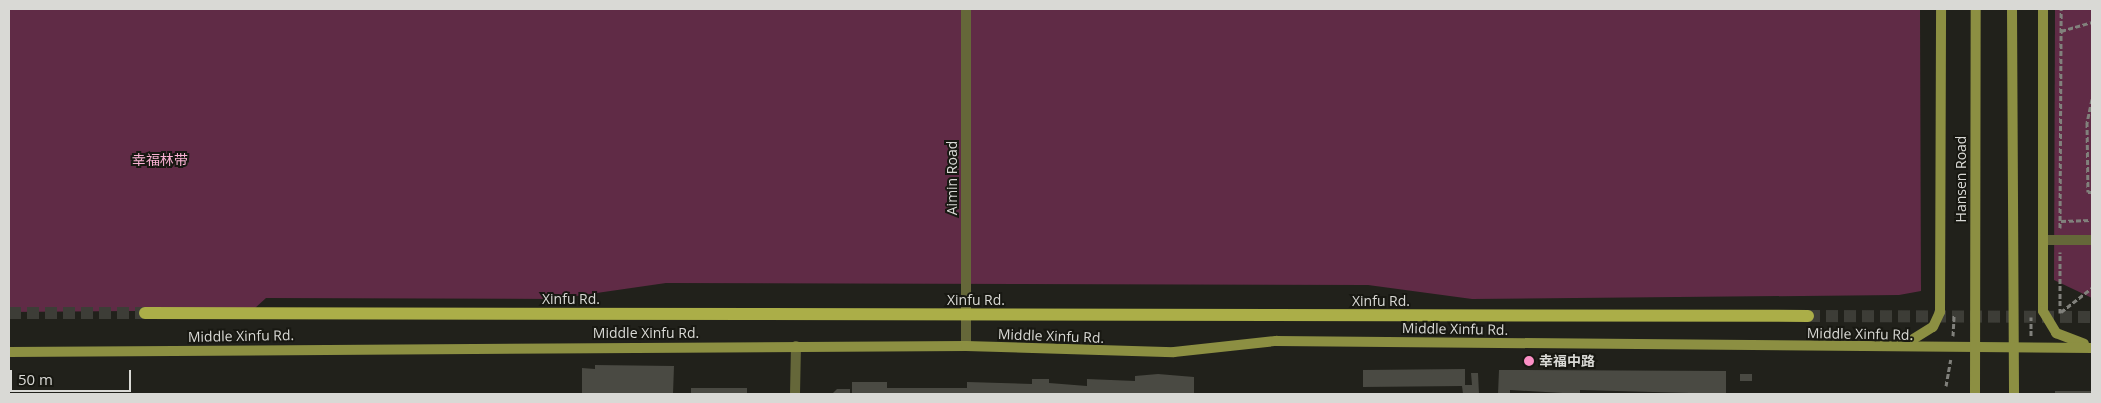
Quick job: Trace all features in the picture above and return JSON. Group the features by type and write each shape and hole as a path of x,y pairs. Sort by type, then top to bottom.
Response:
{"main road":[{"path":"1896,348 1923,336 1940,312 1941,9"},
{"name":"Hansen Road","path":"1974,394 1976,9"},
{"path":"2012,9 2014,394"},
{"path":"2043,9 2043,311 2047,325 2056,333 2092,347"},
{"name":"Xinfu Rd.","path":"145,313 1808,316"},
{"name":"Middle Xinfu Rd.","path":"9,352 966,346 1174,352 1276,341 1974,349 2092,347"}],"street":[{"name":"Aimin Road","path":"966,9 966,346"},
{"path":"2043,240 2092,240"},
{"path":"795,394 796,346"}],"path":[{"path":"2061,9 2060,313 2062,318"},
{"path":"2061,31 2092,22"},
{"path":"2092,99 2087,122 2088,192 2092,192"},
{"path":"2060,220 2092,220"},
{"path":"2060,313 2092,288"}],"green space":[{"name":"幸福林带","path":"9,9 1920,9 1921,291 1899,295 1472,299 1368,285 666,283 555,299 266,298 253,310 9,312"},
{"path":"2055,9 2092,9 2092,298 2054,280"}],"building":[{"path":"595,365 674,366 673,394 582,394 582,368 595,369"},
{"path":"1465,369 1465,385 1472,385 1471,373 1478,373 1479,394 1463,394 1462,386 1363,387 1363,370"},
{"path":"1499,370 1726,371 1726,394 1580,390 1580,394 1510,390 1510,394 1498,394"},
{"path":"1158,374 1194,377 1194,394 852,394 852,382 887,382 887,388 967,388 967,382 1032,384 1032,379 1049,379 1049,383 1087,386 1087,379 1135,381 1135,376"},
{"path":"1740,374 1752,374 1752,381 1740,381"},
{"path":"691,388 747,388 747,394 691,394"},
{"path":"837,389 850,389 850,394 832,394"},
{"path":"2055,391 2092,391 2092,394 2055,394"}],"tunnel":[{"path":"9,313 145,313"},
{"path":"1808,316 2092,317"}],"place":[{"name":"幸福中路","path":"1529,361"}]}
